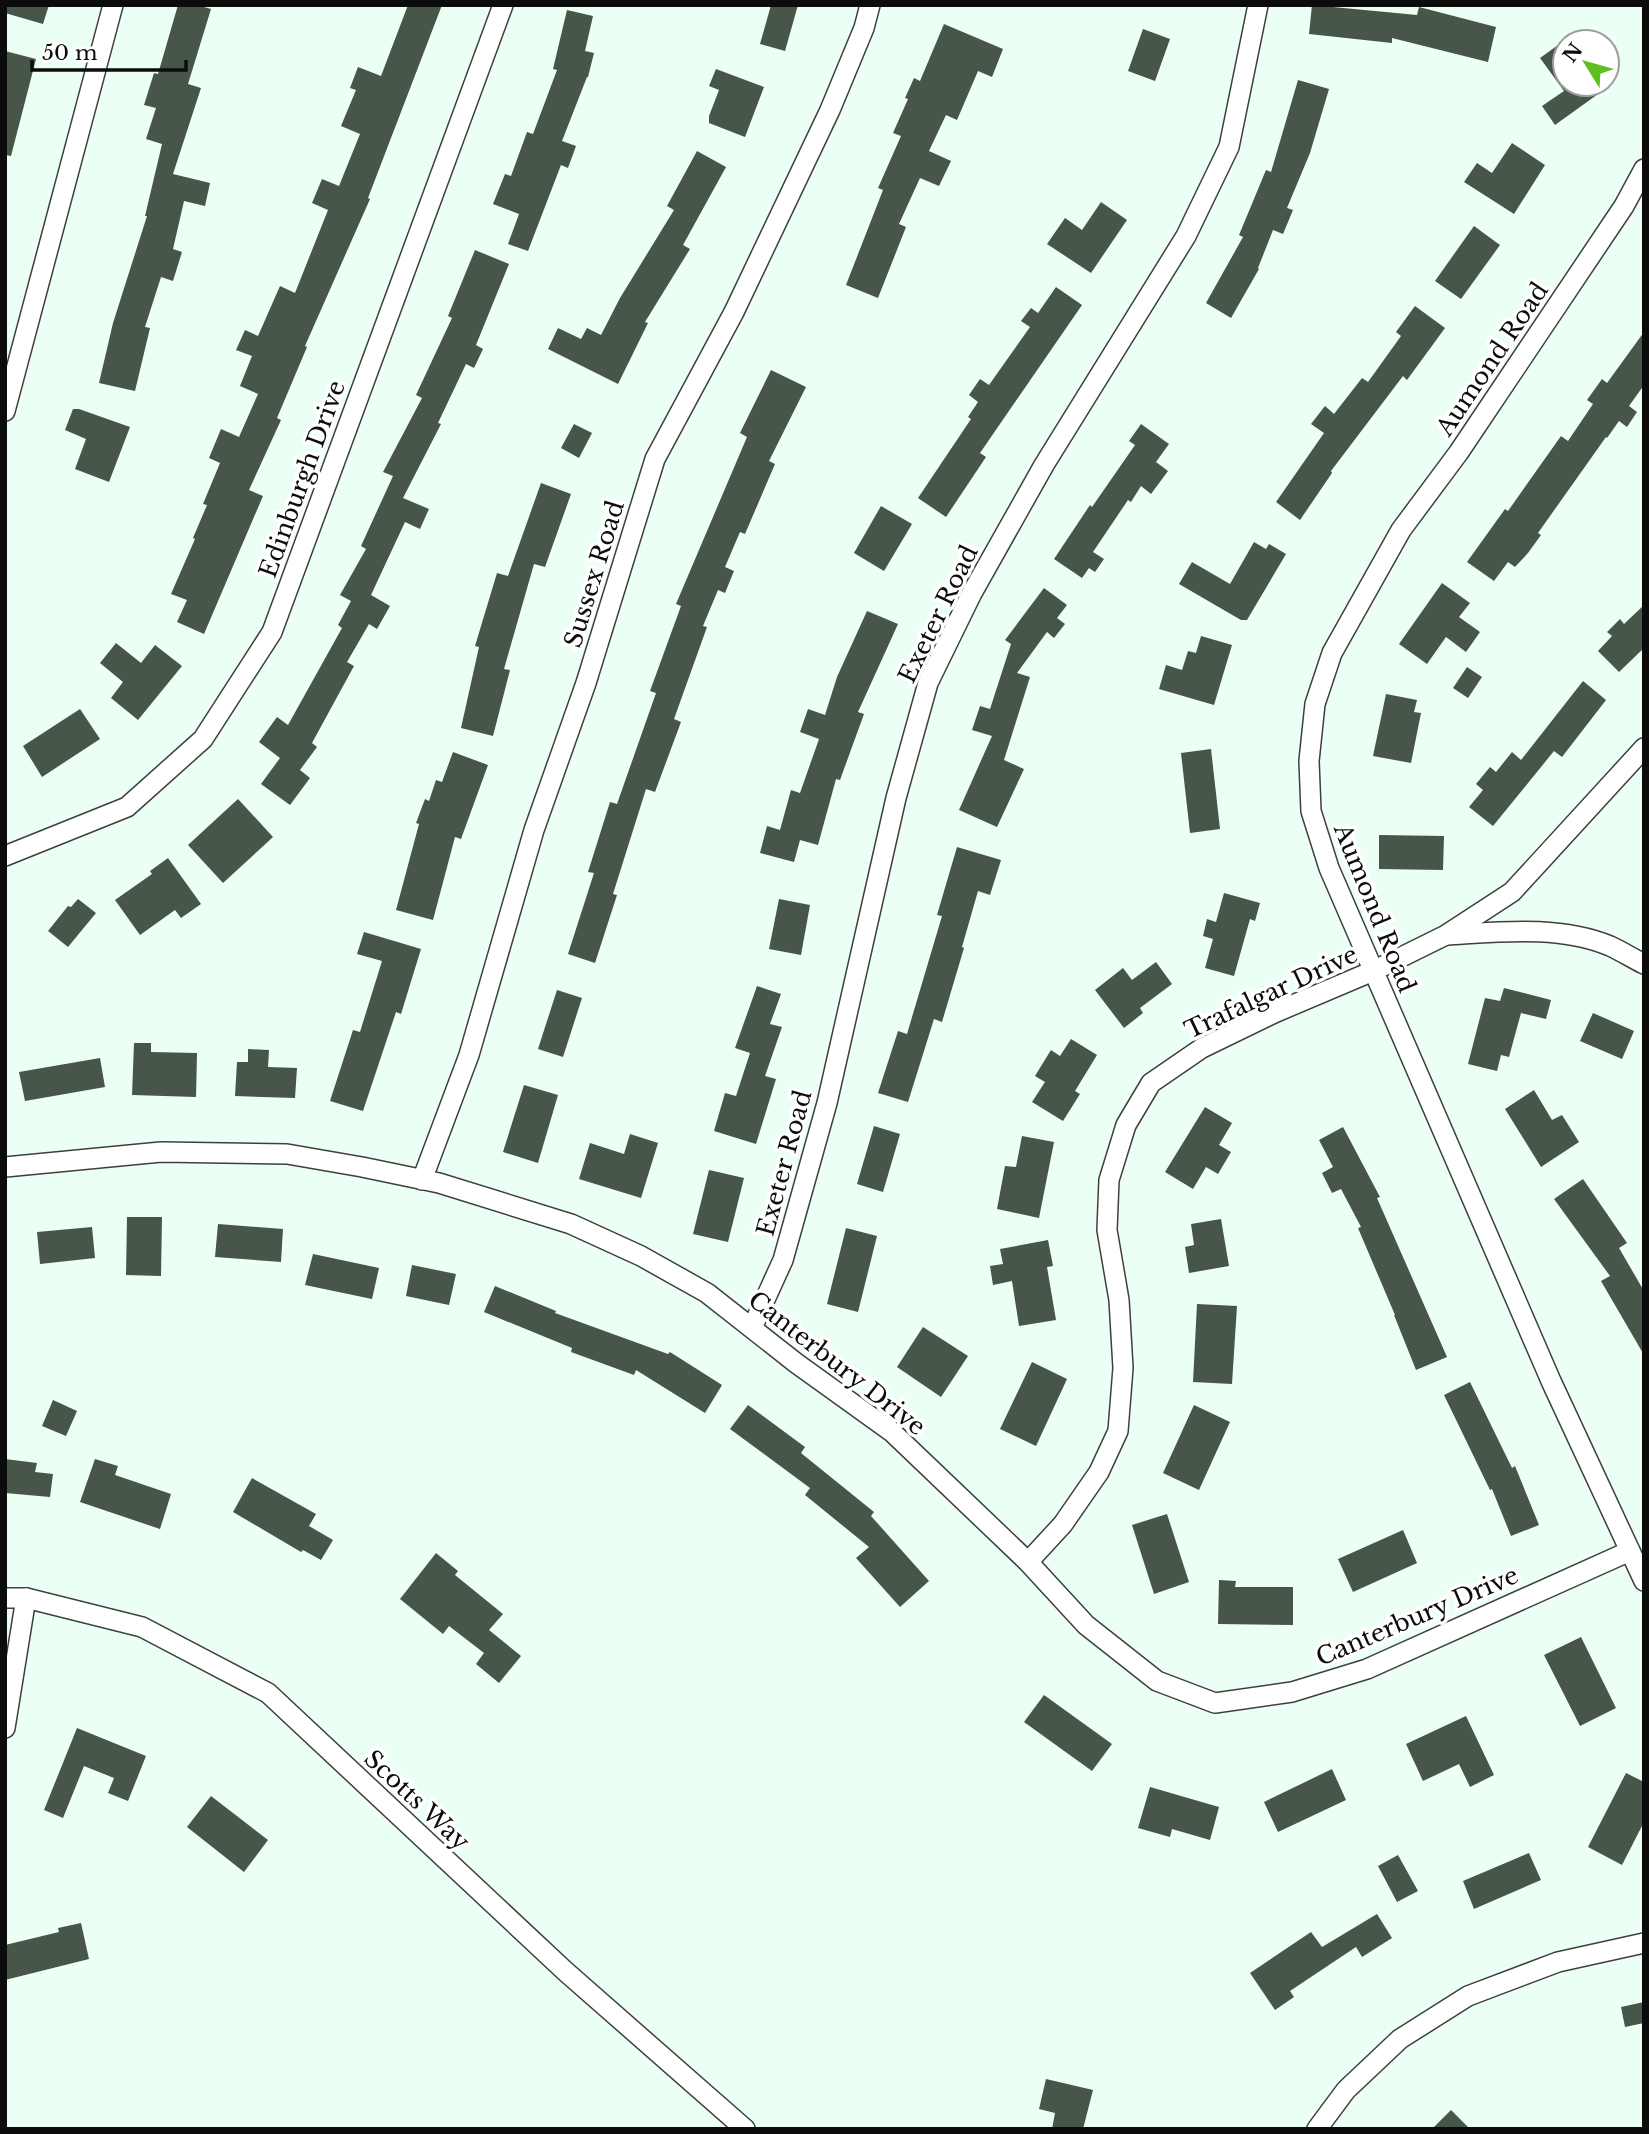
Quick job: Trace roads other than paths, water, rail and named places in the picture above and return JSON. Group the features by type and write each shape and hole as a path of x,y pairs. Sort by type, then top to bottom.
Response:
{"street":[{"path":"5,411 113,5"},
{"name":"Edinburgh Drive","path":"5,856 127,807 203,739 272,632 503,5"},
{"name":"Sussex Road","path":"422,1180 469,1055 534,830 586,683 655,460 734,312 830,110 864,28 870,5"},
{"name":"Exeter Road","path":"752,1328 783,1260 827,1103 896,798 928,682 972,593 1044,465 1186,236 1229,147 1258,5"},
{"name":"Aumond Road","path":"1644,169 1624,205 1460,452 1401,530 1332,653 1315,704 1309,761 1311,811 1329,868 1551,1381 1644,1581"},
{"name":"Trafalgar Drive","path":"1028,1562 1063,1524 1092,1482 1118,1431 1123,1368 1119,1300 1107,1230 1109,1180 1126,1125 1152,1083 1202,1048 1446,935 1512,892 1644,748"},
{"path":"1446,935 1506,931 1563,934 1608,945 1644,964"},
{"name":"Canterbury Drive","path":"5,1167 161,1152 287,1154 422,1180 582,1229 641,1256 707,1293 796,1363 892,1432 1028,1562 1086,1625 1157,1681 1215,1703 1292,1692 1367,1669 1630,1551"},
{"name":"Scotts Way","path":"5,1598 26,1598 142,1627 268,1693 565,1972 745,2129"},
{"path":"5,1728 26,1598"},
{"path":"1317,2129 1346,2090 1399,2039 1468,1996 1558,1962 1644,1943"}]}
